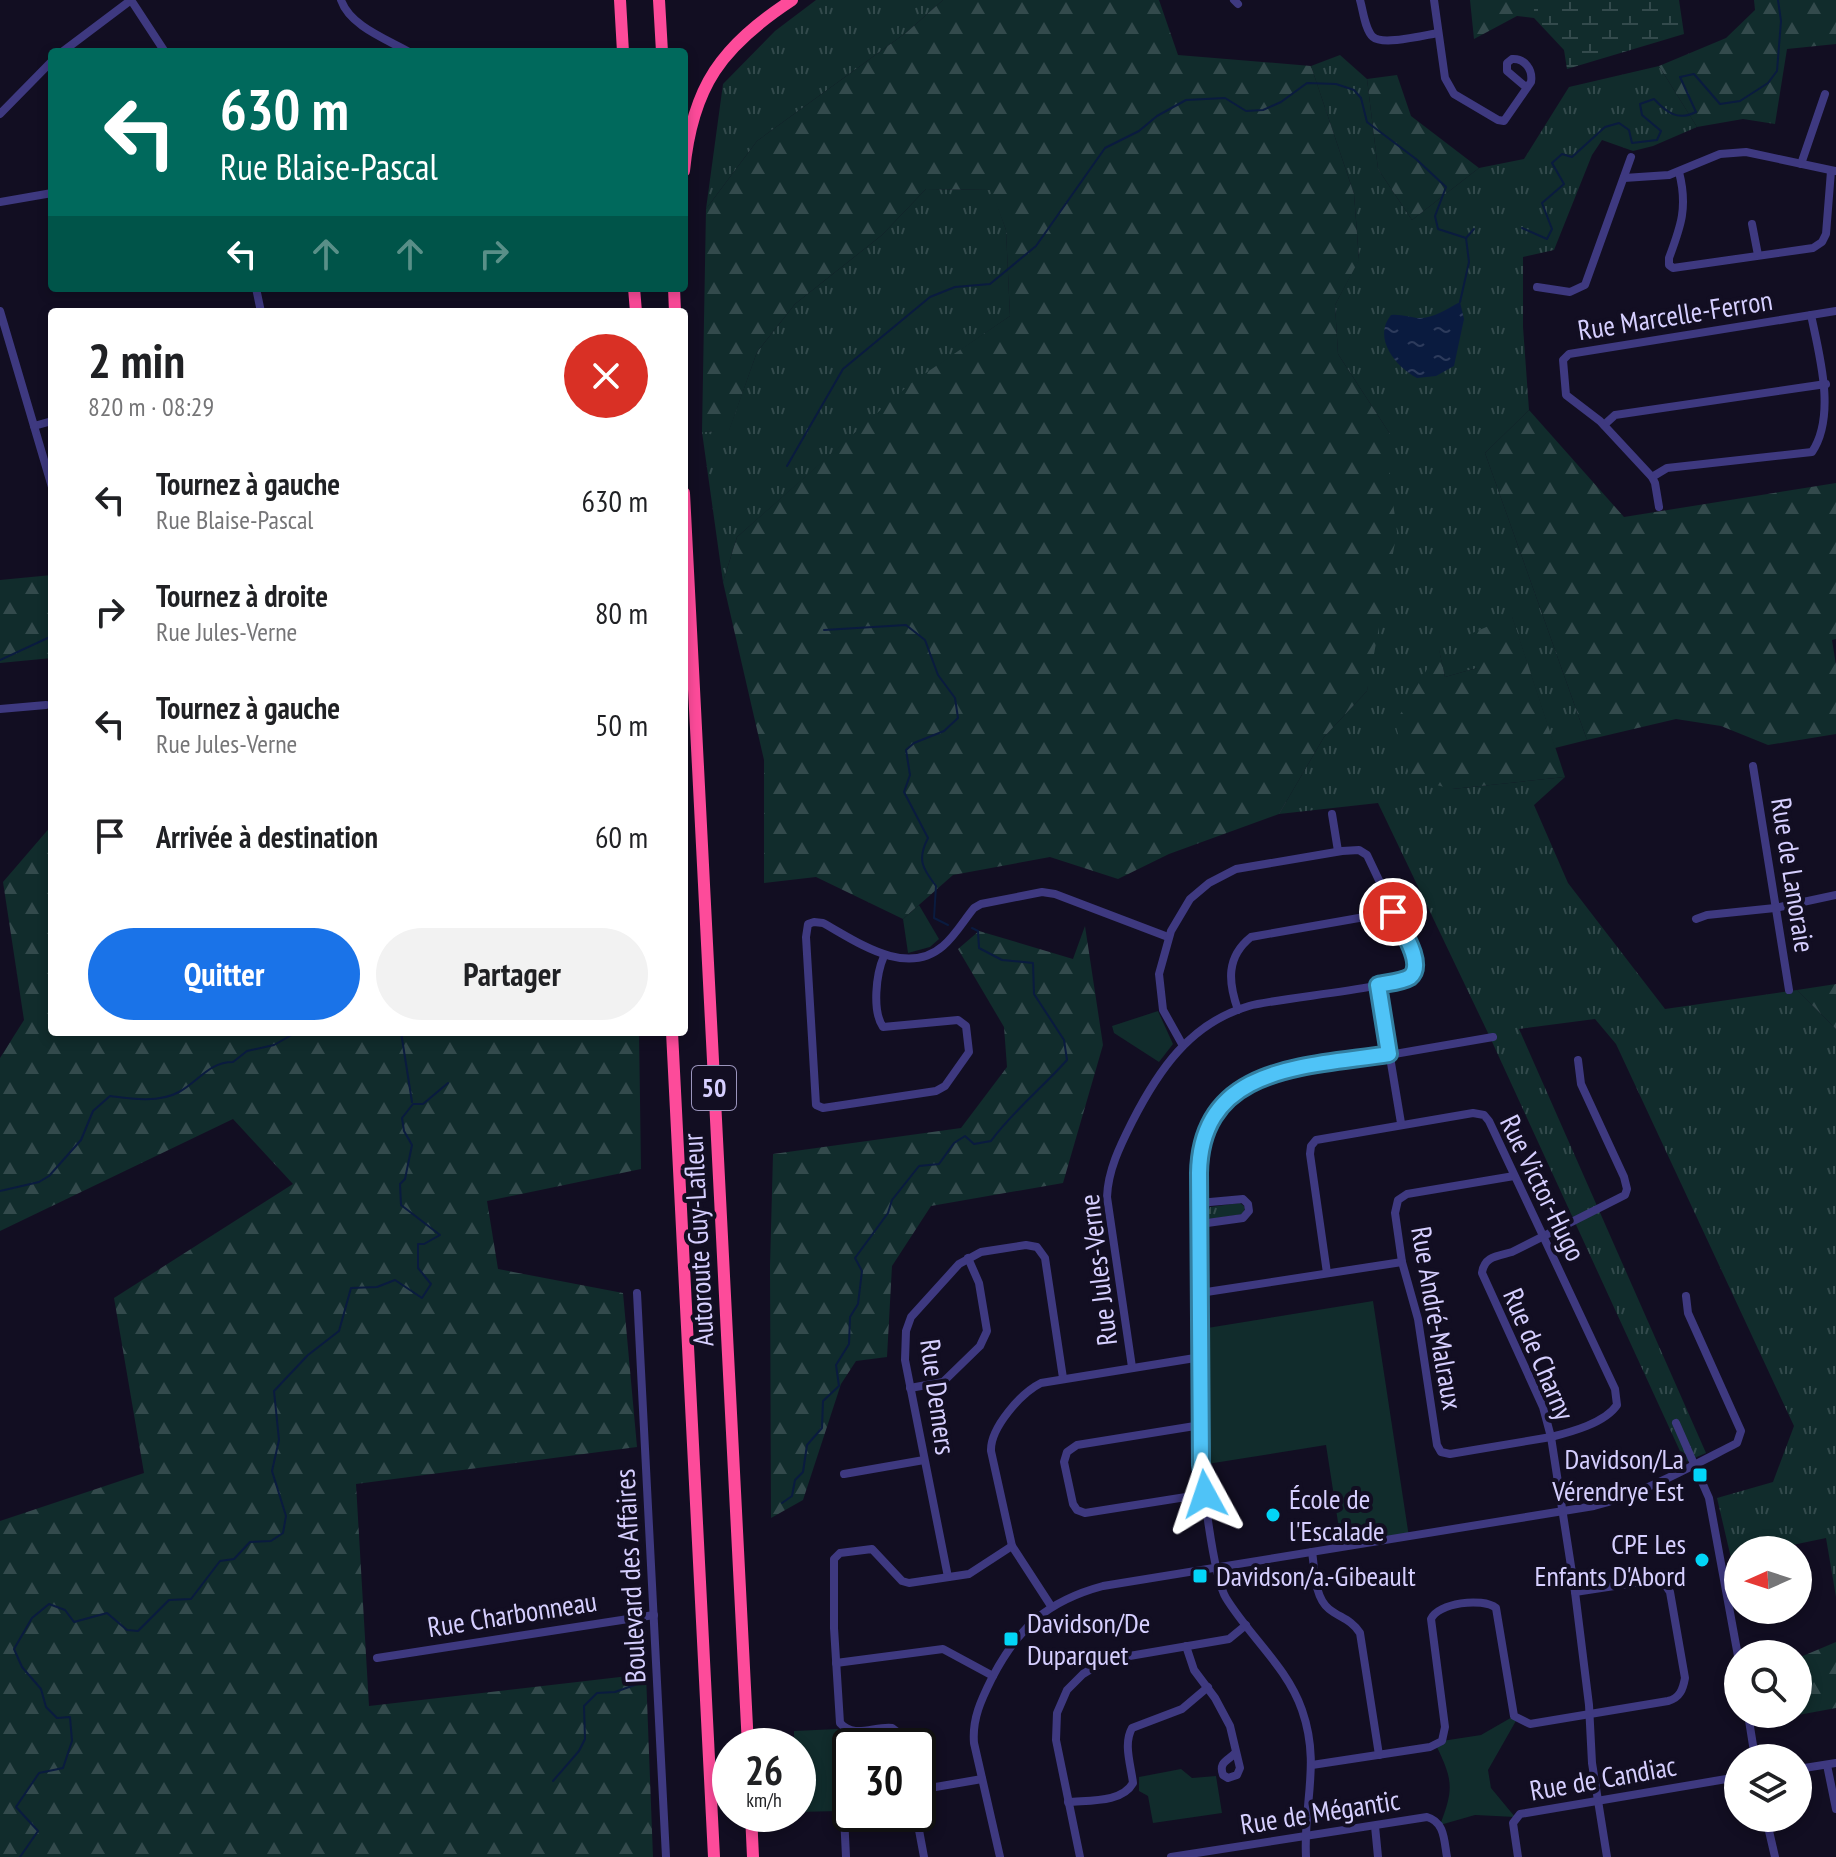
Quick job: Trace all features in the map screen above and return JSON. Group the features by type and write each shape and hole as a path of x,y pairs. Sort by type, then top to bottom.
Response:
{"highway":[{"path":"620,0 623,48"},
{"path":"659,0 662,48"},
{"path":"688,149 694,116 715,70 745,34 792,0"},
{"name":"Autoroute Guy-Lafleur","path":"688,571 747,1728"},
{"name":"Autoroute Guy-Lafleur","path":"672,1036 712,1857"},
{"path":"752,1832 755,1857"}],"street":[{"path":"67,48 131,0 162,48"},
{"path":"341,0 345,12 402,48"},
{"path":"1360,0 1370,34 1377,40 1438,33"},
{"path":"1434,0 1445,78 1454,94 1504,121 1527,88"},
{"path":"0,114 48,65"},
{"path":"1801,164 1825,94"},
{"path":"1624,178 1679,172 1720,154 1746,152 1833,171 1826,234 1822,242 1813,248 1673,268 1669,265 1669,258 1684,211 1685,193 1679,172"},
{"path":"1537,287 1570,292 1585,285 1631,157"},
{"path":"0,202 48,194"},
{"path":"1752,224 1758,255"},
{"path":"0,311 48,473"},
{"name":"Rue Marcelle-Ferron","path":"1659,507 1652,477 1604,425 1566,395 1563,360 1569,354 1836,311"},
{"path":"1652,477 1667,468 1812,452 1818,446 1829,411 1811,315"},
{"path":"1604,425 1615,415 1826,384"},
{"path":"34,426 48,422"},
{"path":"0,709 46,705"},
{"name":"Rue de Lanoraie","path":"1753,766 1789,990"},
{"path":"1182,1044 1165,1017 1159,996 1159,974 1168,937 1190,899 1236,869 1338,851 1332,814"},
{"name":"Rue Jules-Verne","path":"1132,1367 1107,1189 1115,1157 1166,1063 1182,1044 1238,1010 1267,1002 1405,979 1416,967 1414,954 1367,855 1359,850 1338,851"},
{"path":"884,956 879,967 878,999 878,1020 883,1027 958,1020 966,1026 969,1052 945,1086 936,1091 823,1108 816,1105 806,937 808,924 823,923 884,956 900,959 942,948 974,908 981,904 1042,892 1104,911 1168,937"},
{"path":"1696,919 1746,909 1775,908 1836,895"},
{"path":"1238,1010 1230,976 1235,958 1248,939 1255,935 1393,912"},
{"path":"1378,985 1401,1123"},
{"path":"1306,1857 1312,1765 1306,1726 1297,1698 1277,1664 1225,1597 1205,1494 1201,1465 1199,1203 1199,1164 1203,1141 1218,1110 1241,1088 1271,1074 1493,1037"},
{"name":"Rue de Charny","path":"1578,1060 1581,1084 1627,1189 1621,1199 1488,1260 1482,1273 1543,1407 1551,1437 1575,1592 1592,1763 1607,1857"},
{"name":"Rue Victor-Hugo","path":"1327,1273 1311,1146 1322,1137 1473,1113 1484,1115 1615,1389 1617,1401 1610,1414 1551,1437"},
{"name":"Rue André-Malraux","path":"1514,1176 1400,1197 1395,1213 1402,1262 1418,1319 1438,1448 1450,1454 1551,1437"},
{"path":"1199,1203 1243,1199 1249,1211 1243,1218 1200,1224"},
{"name":"Rue Demers","path":"948,1577 910,1388 904,1345 911,1317 968,1258 981,1252 1026,1245 1041,1250 1045,1258 1063,1378"},
{"path":"910,1388 943,1382 980,1346 987,1331 979,1283 968,1258"},
{"path":"1200,1293 1402,1262"},
{"name":"Boulevard des Affaires","path":"637,1293 666,1857"},
{"path":"1000,1857 974,1743 974,1726 978,1707 1015,1639 1051,1606 1103,1586 1564,1512 1621,1498 1695,1465 1737,1443 1741,1431 1688,1313 1686,1296"},
{"path":"1051,1606 1012,1546 991,1451 993,1432 1031,1389 1041,1383 1201,1357"},
{"path":"1676,1423 1709,1498 1735,1640"},
{"path":"1201,1425 1077,1445 1067,1452 1064,1462 1073,1504 1085,1513 1205,1494"},
{"path":"844,1474 924,1460"},
{"path":"846,1728 840,1723 834,1559 840,1553 872,1549 902,1581 909,1583 973,1572 1012,1546"},
{"path":"1312,1552 1321,1600 1331,1611 1351,1621 1360,1633 1379,1755"},
{"path":"1312,1765 1436,1745 1444,1738 1431,1625 1432,1614 1444,1607 1487,1602 1496,1608 1517,1719 1530,1724 1674,1700 1683,1687 1684,1671 1670,1592 1664,1583 1647,1581 1575,1592"},
{"name":"Rue Charbonneau","path":"377,1658 654,1615"},
{"path":"1080,1857 1056,1740 1057,1713 1067,1690 1083,1674 1106,1660 1229,1639 1246,1625"},
{"path":"1186,1646 1194,1670 1208,1687 1230,1726 1236,1752"},
{"path":"836,1663 943,1649 993,1676"},
{"path":"1068,1802 1126,1793 1133,1783 1128,1748 1130,1731 1138,1725 1182,1709 1208,1687"},
{"path":"1831,1764 1836,1809"},
{"path":"936,1787 982,1779"},
{"name":"Rue de Candiac","path":"1518,1857 1513,1829 1515,1817 1535,1810 1724,1779"},
{"name":"Rue de Mégantic","path":"1171,1857 1223,1854 1306,1835 1432,1818 1440,1825 1447,1857"},
{"path":"1375,1826 1378,1857"},
{"path":"845,1832 846,1857"},
{"path":"919,1832 924,1857"},
{"path":"1769,1832 1775,1857"}],"green space":[{"path":"816,0 943,0 907,32 757,141 706,209 723,84 775,31"},
{"path":"943,0 1159,0 1178,55 1311,66 1354,194 1359,260 1335,305 1338,354 1390,434 1390,480 1397,532 1367,691 1324,737 1279,814 1169,854 1118,879 1050,857 953,875 903,919 816,877 764,883 764,760 723,582 737,537 911,383 1010,316 1006,230 991,190 926,189 882,235 795,304 757,352 729,431 702,432 706,209 757,141 907,32"},
{"path":"1470,0 1534,0 1534,18 1517,16 1474,39"},
{"path":"1534,0 1679,0 1684,34 1567,69 1564,50 1534,18"},
{"path":"1754,0 1836,0 1836,44 1787,49 1775,124 1743,119 1697,127 1659,66 1726,38 1755,10"},
{"path":"1340,55 1367,79 1378,169 1412,220 1479,168 1524,159 1569,87 1659,66 1697,127 1633,151 1602,140 1592,155 1554,250 1523,257 1523,327 1529,410 1485,453 1587,740 1555,748 1512,617 1477,668 1445,677 1439,650 1452,789 1565,777 1534,805 1568,883 1665,1009 1797,990 1836,1029 1836,1597 1826,1538 1812,1541 1812,1536 1726,1536 1717,1498 1773,1482 1794,1426 1616,1044 1595,1019 1519,1029 1706,1453 1685,1462 1488,1033 1378,803 1279,814 1324,737 1367,691 1390,480 1390,434 1338,354 1335,305 1359,259 1354,194 1311,66"},
{"path":"1397,75 1411,116 1479,168 1412,220 1378,169 1367,79"},
{"path":"926,189 992,190 1006,230 1010,316 911,384 737,537 723,582 702,432 729,430 757,352 795,304 882,235"},
{"path":"1529,410 1624,517 1836,483 1836,639 1832,640 1836,665 1836,734 1768,745 1721,726 1676,719 1587,740 1485,453"},
{"path":"48,575 48,658 0,663 0,580"},
{"path":"1512,616 1565,777 1452,789 1410,778 1395,723 1439,649 1445,677 1477,668 1470,634"},
{"path":"48,830 48,1036 639,1036 641,1169 487,1201 498,1269 623,1293 637,1447 356,1484 369,1706 646,1674 653,1857 0,1857 0,1521 144,1473 114,1298 293,1184 233,1119 0,1231 0,1058 24,1020 3,882"},
{"path":"919,905 939,939 930,947 908,953 903,919"},
{"path":"1085,926 1103,1045 1063,1183 931,1206 892,1266 887,1357 856,1361 841,1384 803,1500 771,1518 773,1154 961,1128 1007,1067 1004,1027 958,949 979,931 1073,959"},
{"path":"1836,984 1836,1029 1797,990"},
{"path":"1158,1011 1173,1044 1159,1062 1114,1033 1112,1026"},
{"path":"1240,1203 1245,1207 1243,1214 1210,1219 1207,1215 1210,1207"},
{"path":"1373,1301 1409,1537 1342,1548 1326,1445 1201,1465 1201,1329"},
{"path":"1836,1642 1836,1708 1812,1712 1812,1652"},
{"path":"1514,1716 1517,1719 1488,1770 1491,1788 1515,1817 1475,1815 1440,1825 1450,1785 1436,1745 1442,1741 1481,1735"},
{"path":"832,1729 832,1811 816,1812 816,1730"},
{"path":"1181,1769 1192,1778 1216,1776 1222,1813 1153,1823 1148,1796 1139,1791 1139,1777"}],"water":[{"path":"1460,302 1464,319 1454,366 1436,376 1417,378 1401,367 1385,342 1386,324 1391,315 1429,317"}],"waterway":[{"path":"1522,228 1547,239 1552,229 1542,203 1564,184 1552,163 1562,154 1572,157 1605,127 1619,123 1629,130 1632,143 1657,140 1661,131 1642,115 1640,104 1654,99 1678,116 1696,112 1680,77 1694,74 1720,104 1740,101 1768,83 1777,71 1781,21 1778,0"},
{"path":"787,466 843,369 930,297 955,287 990,284 1036,246 1105,148 1139,131 1157,116 1186,100 1225,98 1246,111 1263,110 1281,102 1307,83 1336,84 1354,90 1361,98 1367,122 1416,159 1446,187 1435,216 1438,229 1466,238 1474,229"},
{"path":"1460,302 1469,262 1466,238"},
{"path":"824,630 906,625 925,640 938,675 955,698 958,718 944,731 914,743 906,750 910,775 904,792 928,838 922,858 924,868 936,886 934,918 948,925"},
{"path":"0,660 48,638"},
{"path":"782,1503 792,1496 795,1480 803,1472 807,1445 822,1428 823,1401 839,1386 836,1365 849,1344 850,1317 858,1304 862,1271 855,1258 888,1213 892,1200 919,1166 939,1164 954,1143 965,1136 974,1144 991,1141 1067,1060 1064,1040 1034,994 1033,963 1002,960 979,948 978,931 972,928"},
{"path":"0,1191 39,1182 49,1176 81,1140 93,1111 110,1096 163,1098 186,1088 217,1065 233,1062 247,1051 274,1045 290,1036"},
{"path":"402,1036 412,1102"},
{"path":"20,1857 38,1831 16,1807 39,1773 63,1768 72,1741 70,1717 57,1718 46,1707 41,1689 22,1667 14,1649 32,1618 49,1604 65,1610 74,1622 107,1613 127,1630 138,1631 169,1600 191,1599 220,1561 234,1559 250,1542 271,1541 283,1533 286,1516 272,1471 279,1440 274,1391 308,1355 339,1331 351,1288 377,1287 395,1280 422,1298 431,1284 418,1268 418,1244 440,1235 401,1205 400,1184 405,1179 412,1145 404,1131 402,1118 413,1104 423,1104 448,1083"},
{"path":"553,1781 579,1751 585,1739 584,1706 597,1693 615,1692 643,1682 643,1676"}],"place":[{"name":"Davidson/La Vérendrye Est","path":"1700,1475"},
{"name":"École de l'Escalade","path":"1273,1515"},
{"name":"CPE Les Enfants D'Abord","path":"1702,1560"},
{"name":"Davidson/a.-Gibeault","path":"1200,1576"},
{"name":"Davidson/De Duparquet","path":"1011,1639"}],"route":[{"path":"1205,1494 1201,1465 1199,1173 1203,1141 1225,1101 1261,1077 1389,1054 1378,985 1410,977 1416,967 1414,954 1393,912"}]}
